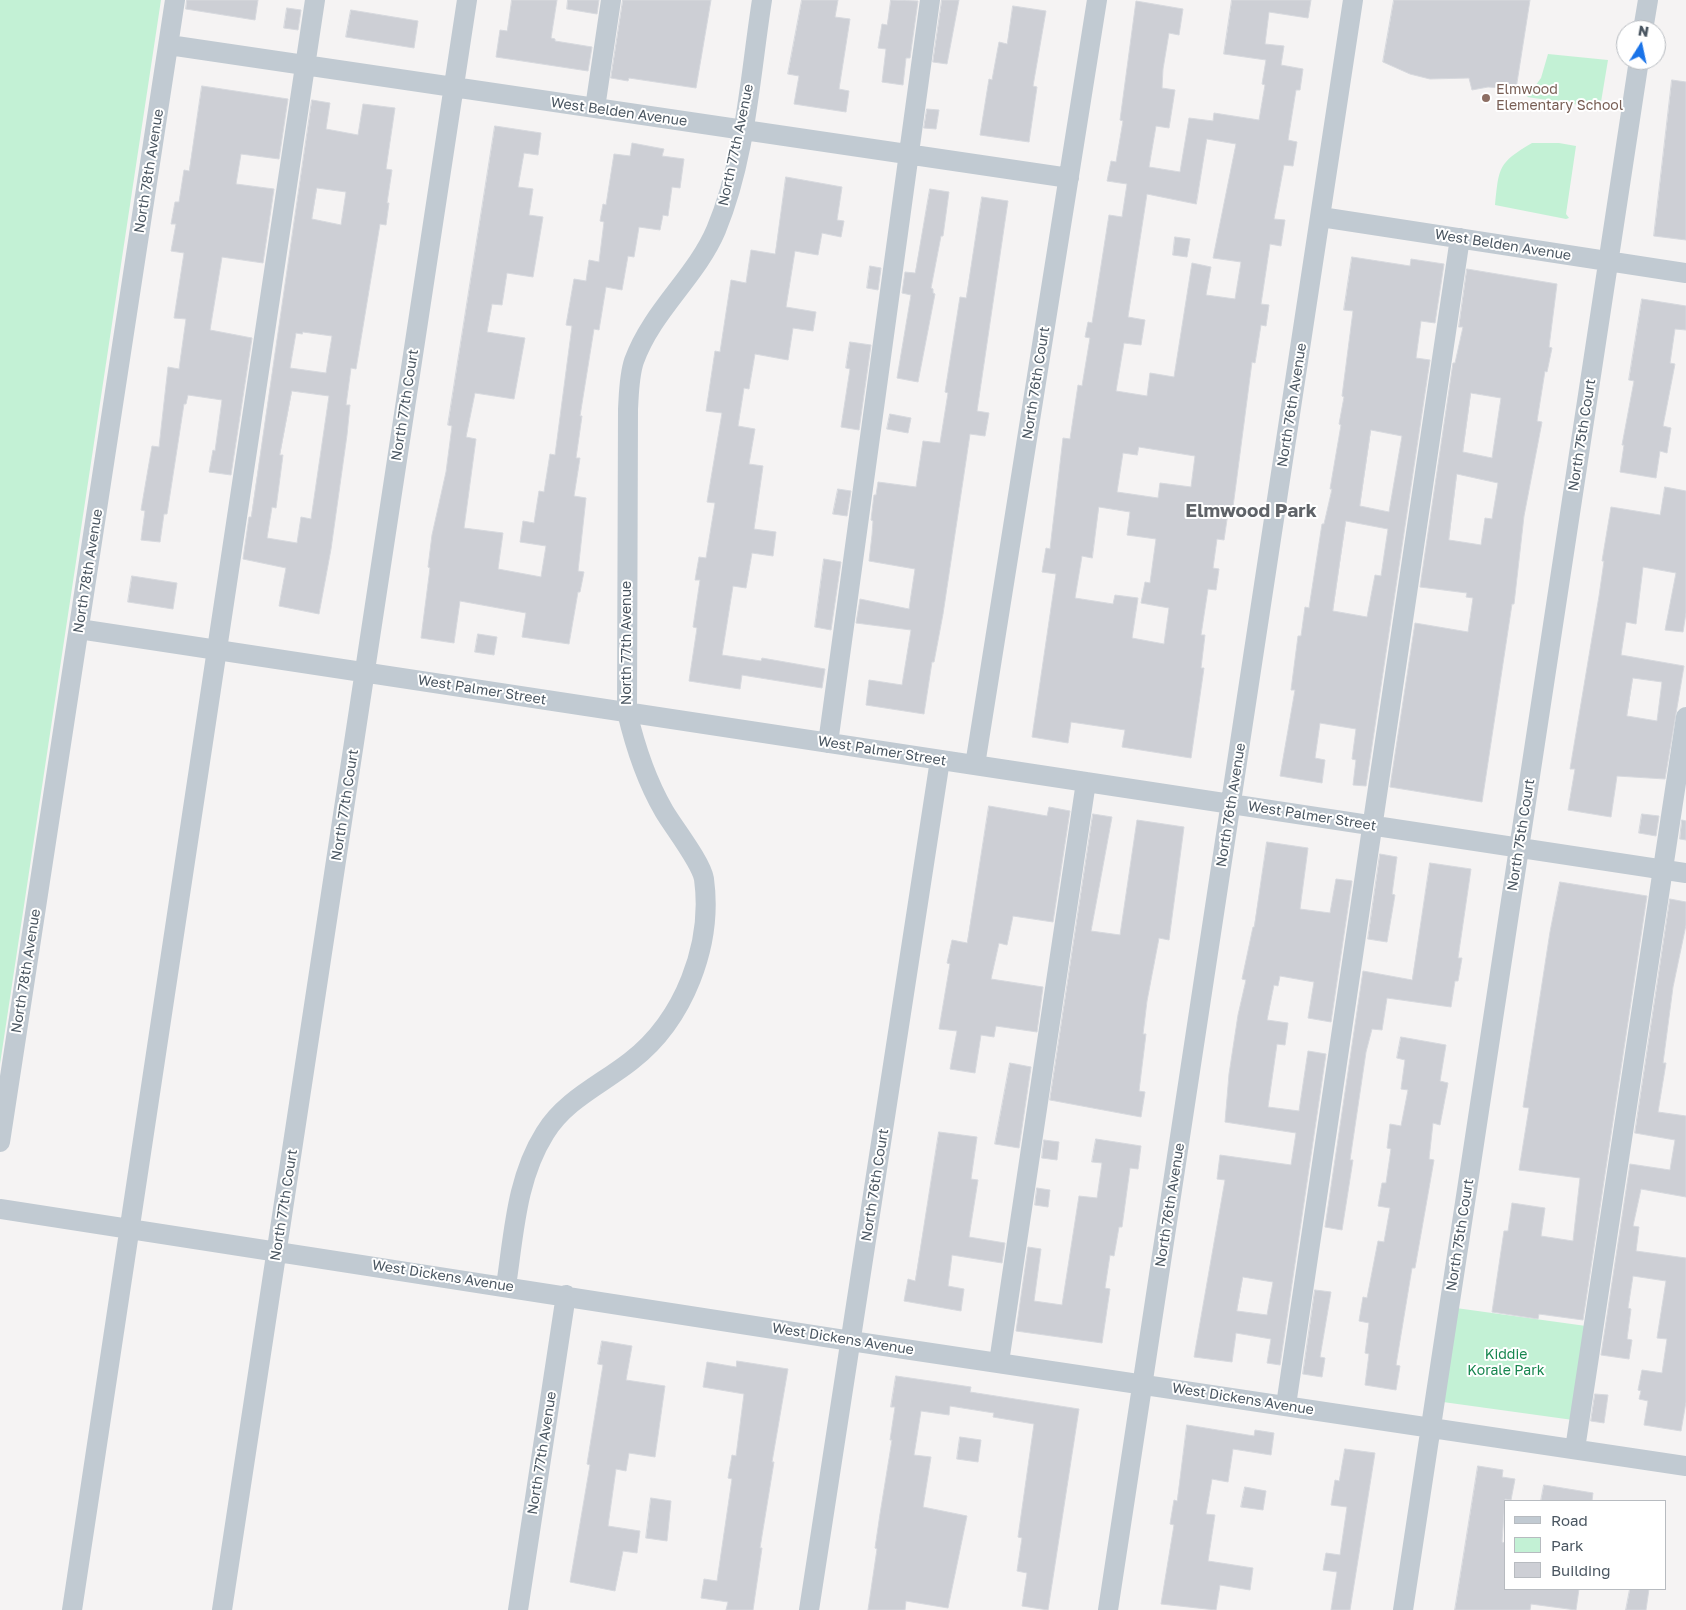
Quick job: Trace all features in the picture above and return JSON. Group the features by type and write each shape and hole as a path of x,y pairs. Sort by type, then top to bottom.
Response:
{"street":[{"name":"North 78th Avenue","path":"0,1142 175,0"},
{"path":"72,1610 315,0"},
{"name":"North 77th Court","path":"222,1610 467,0"},
{"path":"595,108 611,0"},
{"name":"North 77th Avenue","path":"506,1286 519,1194 529,1162 545,1132 564,1109 632,1061 657,1038 680,1002 695,968 704,929 706,901 703,876 663,810 648,779 635,746 626,712 630,379 634,361 668,301 707,250 730,187 742,130 762,0"},
{"path":"828,743 930,0"},
{"name":"North 76th Court","path":"975,765 1096,0"},
{"name":"North 76th Avenue","path":"1108,1610 1354,0"},
{"path":"1645,20 1648,0"},
{"name":"West Belden Avenue","path":"169,45 1069,178"},
{"name":"North 75th Court","path":"1403,1610 1637,70"},
{"name":"West Belden Avenue","path":"1321,216 1686,273"},
{"path":"1286,1405 1460,238"},
{"name":"West Palmer Street","path":"79,629 1686,873"},
{"path":"1575,1449 1686,717"},
{"name":"North 76th Court","path":"809,1610 940,760"},
{"path":"999,1362 1086,782"},
{"name":"West Dickens Avenue","path":"0,1209 566,1295 850,1341 1143,1383 1686,1466"},
{"name":"North 77th Avenue","path":"518,1610 566,1295"}],"green space":[{"path":"0,0 161,0 0,1064"},
{"path":"1548,54 1608,60 1600,108 1527,97 1541,78"},
{"path":"1532,143 1559,143 1576,146 1566,214 1569,218 1566,219 1495,205 1502,167 1512,156"},
{"name":"Kiddie Korale Park","path":"1456,1308 1586,1326 1573,1420 1443,1402"}],"building":[{"path":"187,0 258,0 255,20 186,9"},
{"path":"512,0 557,0 551,38 555,39 555,41 592,47 588,71 496,57 500,30 507,31"},
{"path":"568,0 599,0 597,14 567,9"},
{"path":"623,0 711,0 696,88 629,78 628,81 611,78"},
{"path":"802,0 838,0 835,17 850,19 839,89 849,91 846,112 794,104 799,76 788,74"},
{"path":"891,0 918,1 910,58 906,58 903,85 882,82 886,49 878,48 882,24 887,25"},
{"path":"942,0 959,0 947,64 933,62"},
{"path":"1232,0 1311,0 1308,18 1269,12 1265,44 1284,46 1281,65 1303,69 1300,90 1296,90 1288,140 1297,142 1293,166 1284,165 1274,219 1285,220 1281,246 1270,244 1261,304 1269,305 1266,326 1261,325 1255,363 1252,362 1233,507 1229,506 1224,540 1217,539 1213,568 1219,569 1216,590 1208,589 1201,635 1205,635 1201,668 1204,668 1191,758 1122,747 1125,730 1071,722 1068,743 1032,737 1056,574 1042,572 1046,548 1050,549 1063,438 1070,439 1078,385 1082,386 1090,338 1085,337 1088,322 1092,323 1109,215 1122,217 1127,184 1107,181 1111,161 1116,162 1123,121 1120,120 1136,1 1183,9 1179,35 1169,33 1163,69 1162,88 1175,90 1169,128 1156,126 1149,167 1180,172 1189,118 1213,121 1214,113 1259,120 1265,85 1262,84 1266,60 1224,54","holes":["1207,139 1236,144 1213,258 1241,262 1235,299 1206,295 1211,267 1192,263 1174,377 1150,373 1147,396 1116,391 1124,343 1141,345 1145,320 1128,317 1147,194 1196,204","1139,447 1195,456 1191,487 1160,483 1158,498 1117,492 1123,453 1137,455","1099,507 1130,512 1127,535 1156,539 1150,583 1145,582 1141,603 1169,608 1164,644 1132,638 1138,598 1115,595 1113,604 1075,598 1082,556 1092,558"]},
{"path":"1394,0 1530,0 1516,89 1488,87 1472,90 1469,78 1430,79 1410,74 1383,62"},
{"path":"1013,6 1046,11 1033,86 1037,87 1029,142 980,135 989,79 992,80 999,42 1007,44"},
{"path":"287,8 301,10 298,30 284,28"},
{"path":"351,10 418,21 414,48 346,37"},
{"path":"1672,80 1686,82 1686,240 1654,236"},
{"path":"202,86 288,99 279,159 241,154 236,184 274,189 263,263 222,257 210,330 252,338 231,475 209,472 213,450 215,451 222,400 188,395 186,404 184,404 167,514 164,514 160,542 141,540 145,511 141,510 152,446 159,447 168,367 179,369 186,319 174,318 184,253 171,251 176,224 171,224 175,202 179,202 184,170 189,171"},
{"path":"312,100 330,103 326,129 358,135 363,104 395,108 386,169 392,170 386,225 380,224 356,369 351,368 346,405 350,405 347,435 331,549 319,614 279,606 286,568 243,559 249,517 251,517","holes":["317,188 346,192 341,225 312,219","303,332 332,336 326,373 290,368 296,333 302,334","292,391 329,396 311,519 301,517 297,543 267,538 272,507 276,508 283,455 280,455"]},
{"path":"927,109 939,110 936,129 924,128"},
{"path":"495,126 541,133 538,155 524,153 518,187 533,189 529,215 543,217 533,277 507,273 502,305 492,304 487,332 525,338 514,399 475,393 466,437 476,439 464,528 503,533 498,569 541,577 546,546 520,542 523,521 534,523 539,491 544,492 550,454 555,455 572,326 566,325 574,279 586,281 589,260 599,262 604,222 600,221 603,204 606,205 614,154 630,156 632,143 664,149 662,156 684,159 680,188 672,187 668,216 663,215 660,230 639,227 634,257 628,256 622,290 606,287 599,330 594,329 580,416 582,416 576,458 580,458 574,496 586,498 578,571 584,572 580,592 578,592 569,644 522,637 526,613 460,601 454,643 421,638 430,568 428,567 432,535 446,472 452,426 448,425"},
{"path":"786,177 842,187 837,220 844,221 841,237 822,233 818,255 795,251 786,307 816,312 813,331 793,328 788,360 755,354 749,389 744,388 738,426 755,429 749,464 763,466 754,529 776,532 773,556 752,553 746,588 733,586 722,655 761,661 762,658 825,669 822,688 742,675 740,689 689,681 697,628 693,627 700,580 695,580 699,557 706,558 715,503 707,502 722,413 706,411 715,351 720,352 731,280 746,283 751,250 775,254"},
{"path":"930,189 949,192 943,236 941,236 931,288 935,294 918,382 897,378 911,295 902,293 905,272 915,273"},
{"path":"982,197 1008,201 977,411 989,413 985,436 970,434 943,614 934,662 932,662 924,714 866,705 869,680 902,685 911,630 856,623 860,599 909,609 915,569 869,561 874,495 876,495 878,482 916,487 923,441 940,443 948,393 945,392 960,297 966,298"},
{"path":"1175,237 1190,239 1187,257 1173,255"},
{"path":"1352,257 1410,266 1411,259 1444,264 1435,323 1421,321 1416,358 1430,360 1366,786 1353,785 1356,760 1352,759 1356,729 1320,723 1315,758 1325,760 1322,783 1280,776 1295,690 1291,690 1298,636 1301,636 1305,607 1309,608 1322,524 1324,524 1332,489 1330,489 1341,425 1339,424 1344,397 1342,396 1353,311 1344,310","holes":["1371,430 1402,436 1389,512 1360,506","1346,521 1388,529 1381,576 1375,575 1367,617 1333,611"]},
{"path":"870,266 881,268 878,290 867,288"},
{"path":"1467,269 1557,284 1549,347 1552,348 1547,372 1545,371 1537,421 1542,422 1524,516 1514,604 1512,604 1482,802 1390,787 1415,623 1468,632 1473,598 1466,597 1467,593 1420,587 1453,363 1455,363 1463,327 1459,327","holes":["1471,393 1501,398 1492,458 1463,452","1457,474 1498,483 1492,519 1485,518 1481,545 1449,540"]},
{"path":"1642,299 1686,306 1686,330 1675,329 1670,363 1675,364 1663,426 1671,428 1667,453 1660,451 1656,478 1620,472 1624,445 1622,445 1634,381 1629,380"},
{"path":"850,342 871,345 859,430 841,427 850,369 846,368"},
{"path":"890,414 911,418 908,433 887,429"},
{"path":"1665,487 1686,491 1686,613 1683,632 1665,630 1676,573 1643,567 1636,624 1626,622 1621,655 1684,666 1665,779 1617,776 1611,817 1568,810 1575,769 1570,769 1599,596 1604,561 1602,561 1611,507 1660,515","holes":["1633,678 1662,682 1657,721 1627,716"]},
{"path":"838,489 851,491 847,516 833,514"},
{"path":"824,559 841,562 831,630 815,627"},
{"path":"132,576 177,583 173,609 128,602"},
{"path":"478,634 497,637 494,655 475,652"},
{"path":"989,806 1047,816 1049,807 1070,811 1053,922 1013,916 1007,945 999,943 991,979 1043,987 1037,1032 996,1026 994,1037 981,1035 975,1073 950,1069 957,1031 939,1029 950,964 947,963 952,940 967,943"},
{"path":"1093,814 1112,817 1091,931 1120,935 1137,820 1184,827 1169,940 1159,938 1147,1001 1143,1034 1146,1034 1139,1091 1145,1092 1141,1117 1050,1100"},
{"path":"1642,814 1659,816 1656,836 1639,833"},
{"path":"1682,820 1686,821 1686,840 1680,839"},
{"path":"1267,842 1308,848 1300,909 1330,913 1336,879 1352,881 1331,1022 1308,1018 1314,982 1280,976 1278,986 1274,985 1267,1020 1288,1023 1285,1045 1277,1044 1268,1107 1299,1111 1308,1051 1326,1054 1280,1365 1267,1363 1271,1339 1236,1333 1232,1362 1194,1357 1225,1180 1217,1179 1220,1155 1291,1165 1296,1133 1225,1122 1229,1074 1238,1015 1246,980 1242,979 1254,927","holes":["1243,1277 1273,1282 1267,1315 1237,1311"]},
{"path":"1380,854 1397,857 1392,894 1395,895 1387,942 1368,939"},
{"path":"1430,863 1471,869 1458,958 1462,958 1458,981 1455,981 1451,1007 1387,998 1382,1030 1372,1029 1366,1052 1350,1160 1353,1160 1342,1230 1325,1227 1363,971 1412,980"},
{"path":"1560,882 1647,896 1583,1320 1539,1314 1538,1319 1492,1312 1504,1231 1508,1231 1512,1203 1545,1208 1541,1236 1573,1241 1580,1178 1519,1170 1529,1108 1523,1107 1550,932"},
{"path":"1670,899 1686,902 1686,925 1673,987 1663,1063 1666,1063 1658,1112 1686,1116 1686,1197 1641,1189 1633,1226 1639,1227 1636,1251 1686,1258 1686,1402 1681,1431 1644,1425 1648,1401 1639,1399 1641,1391 1638,1390 1642,1370 1662,1373 1667,1339 1657,1338 1666,1281 1633,1276 1628,1308 1631,1309 1627,1339 1632,1340 1629,1359 1601,1355 1630,1164 1670,1170 1675,1140 1635,1133"},
{"path":"1401,1037 1446,1045 1440,1081 1448,1083 1440,1125 1433,1123 1429,1159 1434,1160 1415,1268 1412,1268 1396,1365 1400,1366 1396,1390 1365,1385 1369,1354 1365,1353 1369,1323 1359,1321 1363,1297 1367,1298 1378,1241 1384,1242 1390,1208 1378,1206 1382,1183 1386,1183 1391,1149 1387,1148 1390,1124 1401,1126 1408,1090 1401,1089 1405,1060 1397,1058"},
{"path":"1010,1063 1031,1067 1019,1148 995,1144"},
{"path":"939,1132 977,1137 971,1179 978,1180 969,1237 1005,1243 1002,1263 952,1255 948,1286 964,1289 961,1311 904,1301 908,1279 915,1281"},
{"path":"1096,1139 1141,1146 1138,1169 1130,1168 1122,1227 1119,1227 1114,1256 1110,1255 1105,1288 1110,1289 1102,1343 1016,1331 1028,1247 1041,1249 1034,1301 1062,1305 1079,1196 1097,1198 1102,1163 1092,1162"},
{"path":"1044,1140 1059,1142 1057,1160 1042,1158"},
{"path":"1037,1188 1050,1190 1048,1207 1035,1205"},
{"path":"1315,1290 1331,1292 1320,1357 1325,1358 1322,1377 1303,1374"},
{"path":"602,1341 632,1346 626,1380 665,1386 655,1457 629,1453 626,1471 616,1469 608,1526 640,1531 637,1553 623,1551 615,1591 570,1582 590,1465 587,1464 603,1365 598,1364"},
{"path":"737,1361 788,1369 772,1462 774,1462 760,1548 762,1548 753,1610 726,1610 728,1602 701,1598 704,1579 717,1581 732,1479 728,1478 732,1455 736,1456 744,1394 703,1387 707,1362 736,1367"},
{"path":"896,1376 971,1387 970,1392 1079,1409 1048,1610 1022,1606 1027,1573 1017,1571 1022,1538 1018,1537 1034,1424 993,1417 994,1413 950,1406 949,1415 921,1411 914,1455 931,1457 923,1507 967,1516 948,1608 906,1601 905,1610 868,1610 877,1549 875,1548 892,1440 890,1440 895,1407 891,1407"},
{"path":"1595,1394 1608,1395 1604,1423 1591,1421"},
{"path":"1187,1425 1254,1436 1255,1430 1274,1433 1271,1455 1233,1449 1228,1482 1212,1479 1206,1514 1215,1515 1208,1561 1253,1568 1250,1590 1220,1585 1216,1610 1161,1604 1174,1525 1170,1524 1174,1500 1177,1501"},
{"path":"960,1437 981,1440 978,1462 957,1459"},
{"path":"1345,1449 1375,1453 1350,1610 1331,1610 1337,1572 1323,1570 1326,1553 1340,1555 1347,1507 1331,1505 1335,1480 1339,1481"},
{"path":"1478,1466 1503,1470 1502,1477 1515,1479 1511,1500 1504,1500 1502,1542 1504,1543 1504,1590 1579,1590 1576,1610 1531,1604 1530,1610 1455,1610"},
{"path":"1544,1485 1593,1493 1592,1500 1541,1500"},
{"path":"1245,1487 1266,1491 1263,1510 1241,1507"},
{"path":"651,1498 671,1501 667,1541 646,1538"},
{"path":"1630,1590 1649,1590 1646,1610 1626,1610"}],"place":[{"name":"Elmwood Elementary School","path":"1486,98"}],"district":[{"name":"Elmwood Park","path":"1251,511"}]}
